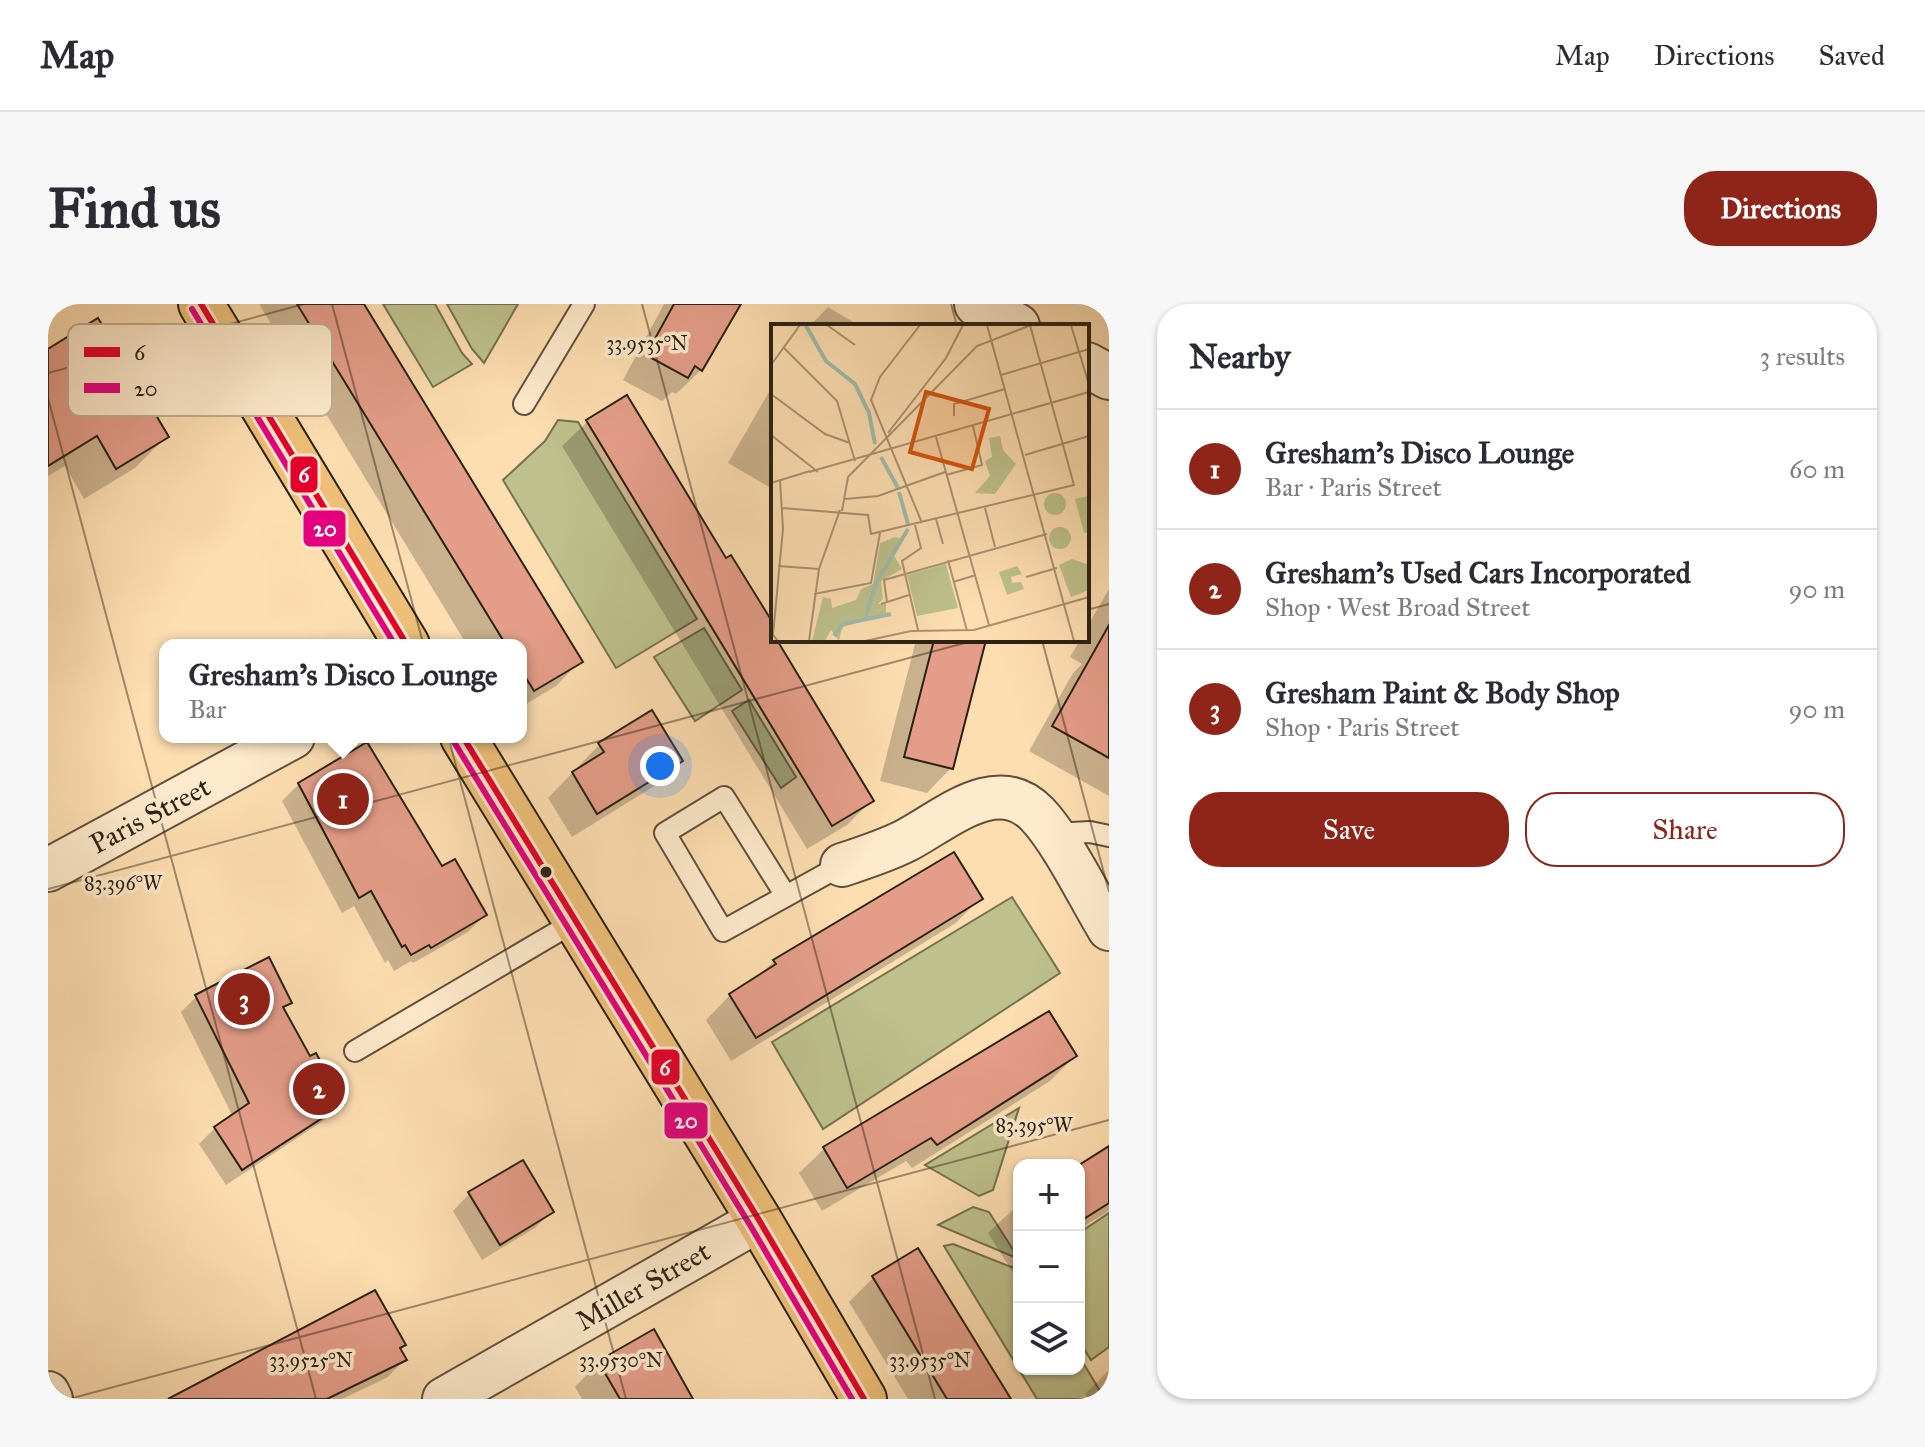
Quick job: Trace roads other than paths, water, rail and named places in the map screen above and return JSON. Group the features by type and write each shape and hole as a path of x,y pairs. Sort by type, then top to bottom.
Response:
{"main road":[{"path":"201,304 213,324"},
{"path":"269,416 403,639"},
{"path":"467,743 759,1220 864,1399"}],"street":[{"path":"977,304 1013,324"},
{"path":"1089,366 1109,377"},
{"name":"Paris Street","path":"48,870 282,743"},
{"path":"842,865 890,848 976,800 993,797 1025,804 1052,834 1109,929"},
{"name":"Miller Street","path":"444,1399 759,1220"},
{"path":"48,1393 51,1399"}],"lane":[{"path":"524,404 584,304"},
{"path":"786,896 724,797 665,833 723,931 842,865"},
{"path":"1052,834 1090,832 1109,836"},
{"path":"355,1051 576,921"}],"place":[{"name":"Gresham's Disco Lounge","path":"343,799"},
{"name":"Gresham Paint & Body Shop","path":"244,999"},
{"name":"Gresham's Used Cars Incorporated","path":"319,1089"}]}
